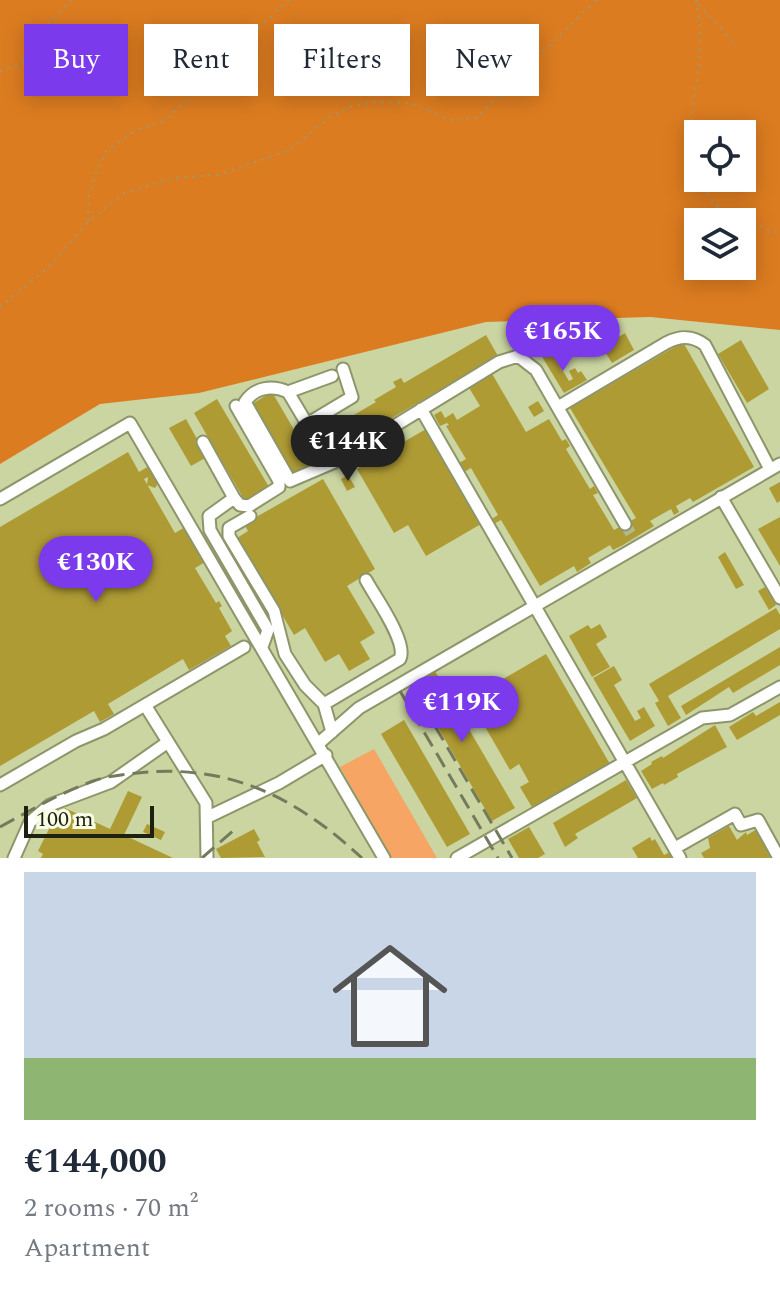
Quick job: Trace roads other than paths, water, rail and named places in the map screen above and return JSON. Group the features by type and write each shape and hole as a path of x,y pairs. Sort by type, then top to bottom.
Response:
{"lane":[{"path":"319,743 359,708 636,542 775,467 705,345 693,338 678,337 666,343 558,407"},
{"path":"288,392 307,424 352,397 337,373 288,392 267,387 245,402 290,481 337,461 499,362 514,356 531,364 625,524"},
{"path":"203,442 240,505 249,506 279,487 279,481 236,406"},
{"path":"421,409 677,853 735,814 741,825 758,820 779,858"},
{"path":"0,499 130,423 384,858"},
{"path":"721,497 780,598"},
{"path":"234,498 212,512 208,521 210,530 268,630 262,647"},
{"path":"250,516 229,528 229,536 274,611 285,654 305,685 324,704 332,732"},
{"path":"324,704 400,659 402,654 400,642 366,580"},
{"path":"0,785 244,647"},
{"path":"457,858 702,718 730,715 780,687"},
{"path":"145,705 206,803 207,858"},
{"path":"14,858 30,822 50,805 111,782 168,742"},
{"path":"208,817 271,787 326,755"}],"tunnel":[{"path":"625,524 634,539"}],"railway":[{"path":"411,685 512,858"},
{"path":"400,691 498,858"},
{"path":"0,827 57,796 100,779 148,772 180,772 237,781 264,791 314,819 362,858"},
{"path":"202,858 233,831"}]}
